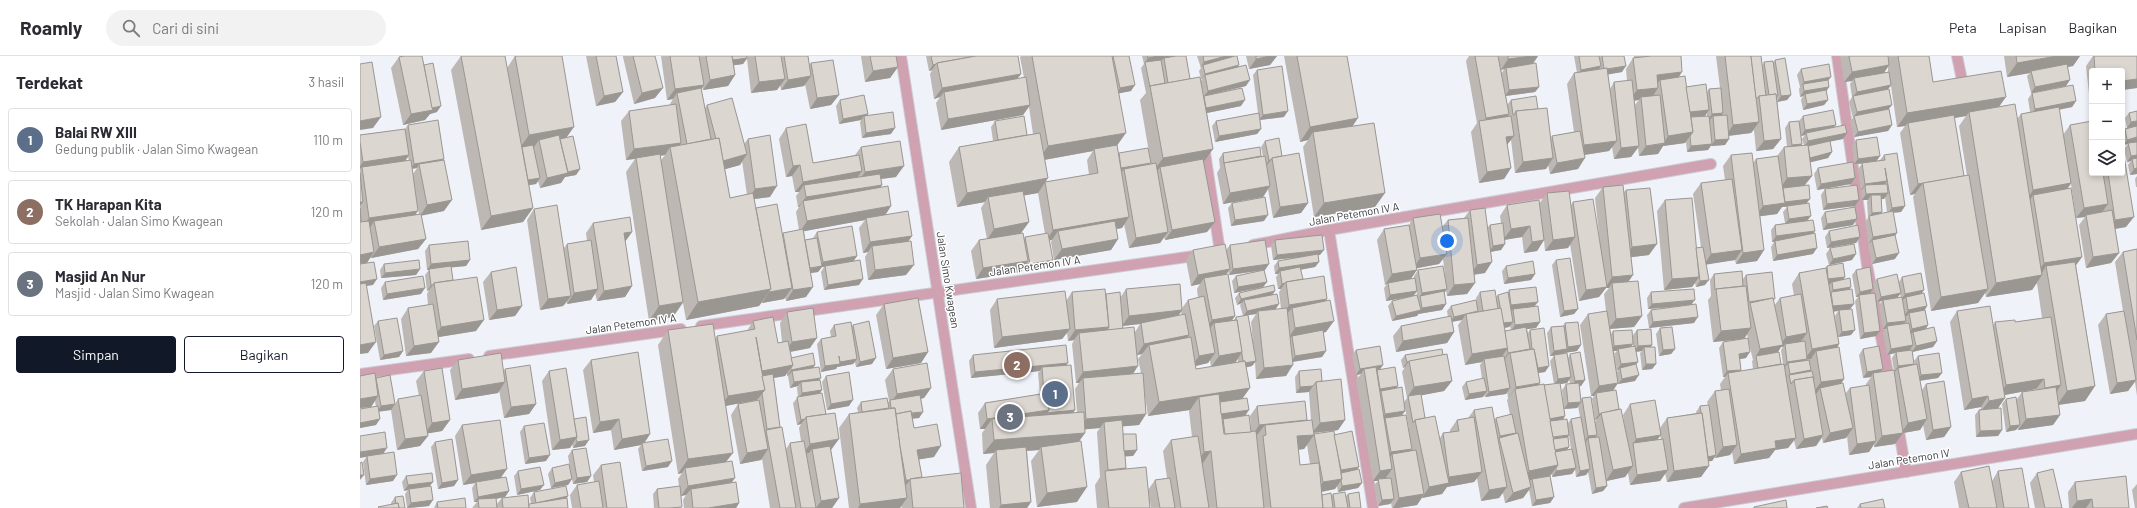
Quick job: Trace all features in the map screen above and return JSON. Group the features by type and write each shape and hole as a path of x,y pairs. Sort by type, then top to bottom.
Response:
{"street":[{"name":"Jalan Simo Kwagean","path":"901,56 971,508"},
{"path":"1837,56 1867,265 1886,368 1892,390"},
{"path":"1957,56 1962,80"},
{"name":"Jalan Petemon IV A","path":"360,374 1224,251 1202,134"},
{"name":"Jalan Petemon IV A","path":"1243,247 1329,230 1710,164"},
{"path":"1329,230 1373,508"},
{"path":"1896,413 1906,472"},
{"name":"Jalan Petemon IV","path":"1684,508 2137,434"}],"building":[{"path":"422,56 433,110 411,114 399,57"},
{"path":"461,56 505,56 533,208 491,216"},
{"path":"515,56 562,56 574,127 529,135"},
{"path":"596,56 616,56 623,92 604,96"},
{"path":"633,56 655,56 663,88 642,93"},
{"path":"670,56 699,56 704,85 675,89"},
{"path":"706,56 732,56 735,75 710,80"},
{"path":"732,56 747,56 747,58 733,60"},
{"path":"755,56 781,56 785,79 759,82"},
{"path":"784,56 808,56 811,76 788,80"},
{"path":"870,56 896,56 898,67 873,71"},
{"path":"931,56 970,56 970,57 933,65"},
{"path":"976,56 1018,56 1021,74 942,88 937,63"},
{"path":"1032,56 1112,56 1126,133 1048,146"},
{"path":"1113,56 1129,56 1135,85 1120,88"},
{"path":"1147,56 1158,56 1148,58"},
{"path":"1186,56 1190,79 1168,83 1164,58"},
{"path":"1203,56 1226,56 1204,62"},
{"path":"1237,56 1239,65 1205,74 1203,65"},
{"path":"1256,56 1270,56 1256,59"},
{"path":"1297,56 1347,56 1358,118 1310,127"},
{"path":"1475,56 1498,56 1509,114 1486,118"},
{"path":"1508,56 1532,56 1508,59"},
{"path":"1579,56 1599,56 1601,66 1581,70"},
{"path":"1602,56 1624,56 1626,66 1604,69"},
{"path":"1651,56 1681,56 1682,72 1657,75 1658,88 1637,90 1633,58"},
{"path":"1725,56 1751,56 1759,122 1733,125"},
{"path":"1751,56 1761,56 1766,96 1759,96 1756,98"},
{"path":"1849,56 1888,56 1889,65 1852,72"},
{"path":"1898,56 1929,56 1933,82 2001,71 2006,97 1907,113"},
{"path":"2016,56 2057,56 2017,63"},
{"path":"2094,56 2137,56 2137,79 2125,81 2125,68 2095,68"},
{"path":"1785,58 1791,95 1781,96 1775,60"},
{"path":"833,60 839,95 817,98 811,63"},
{"path":"1161,60 1165,83 1150,87 1145,62"},
{"path":"1773,61 1778,96 1776,96 1776,94 1769,95 1764,62"},
{"path":"372,62 381,117 360,121 360,64"},
{"path":"433,63 441,106 432,108 424,65"},
{"path":"1536,63 1539,87 1509,90 1506,68"},
{"path":"1829,64 1831,77 1804,82 1801,69"},
{"path":"2067,64 2070,80 2035,87 2031,71"},
{"path":"1246,65 1250,80 1208,91 1205,75"},
{"path":"1282,66 1288,111 1263,115 1257,70"},
{"path":"1607,68 1617,141 1584,145 1574,73"},
{"path":"1889,72 1891,85 1857,92 1854,78"},
{"path":"1685,76 1693,132 1668,136 1660,80"},
{"path":"1026,77 1030,105 948,119 944,92"},
{"path":"1200,77 1213,149 1163,158 1150,86"},
{"path":"1632,80 1639,146 1621,148 1614,82"},
{"path":"1828,80 1829,87 1804,91 1803,84"},
{"path":"1706,84 1709,110 1690,112 1686,87"},
{"path":"2073,85 2076,101 2035,109 2032,93"},
{"path":"701,88 711,139 687,144 677,93"},
{"path":"1242,88 1245,100 1206,108 1204,96"},
{"path":"1721,88 1723,113 1712,114 1709,89"},
{"path":"1889,89 1892,105 1857,112 1853,96"},
{"path":"1826,90 1828,100 1807,104 1805,94"},
{"path":"1776,94 1781,139 1764,141 1759,96"},
{"path":"864,95 868,114 843,119 840,100"},
{"path":"1660,95 1665,143 1646,146 1641,97"},
{"path":"1536,96 1538,109 1516,111 1513,115 1511,100"},
{"path":"732,98 747,154 723,161 719,138 716,139 707,105"},
{"path":"676,104 681,143 634,149 629,111"},
{"path":"2015,104 2042,275 1996,283 1969,112"},
{"path":"2059,107 2071,183 2033,190 2021,114"},
{"path":"1547,108 1553,158 1523,162 1516,111"},
{"path":"1889,109 1892,125 1858,132 1854,116"},
{"path":"1833,110 1836,125 1805,130 1803,116"},
{"path":"2137,111 2137,121 2131,122 2129,113"},
{"path":"893,112 895,128 866,133 864,116"},
{"path":"1259,113 1261,129 1219,136 1216,121"},
{"path":"1727,115 1729,139 1715,140 1713,116"},
{"path":"1954,115 1964,176 1918,184 1908,123"},
{"path":"1024,116 1027,135 998,140 995,121"},
{"path":"1511,116 1514,136 1506,137 1511,168 1487,172 1479,121"},
{"path":"1709,116 1712,144 1691,146 1690,136 1693,132 1691,117"},
{"path":"438,120 444,159 414,164 408,125"},
{"path":"1799,121 1802,144 1792,145 1789,122"},
{"path":"2089,122 2089,176 2103,176 2108,204 2084,208 2070,125"},
{"path":"1374,123 1385,193 1324,203 1313,132"},
{"path":"806,124 813,163 859,155 862,171 803,182 800,165 793,166 786,128"},
{"path":"1845,125 1847,133 1808,141 1806,133"},
{"path":"2137,126 2137,137 2127,140 2125,129"},
{"path":"405,129 409,155 363,162 360,135"},
{"path":"1580,131 1585,158 1557,163 1552,136"},
{"path":"1040,133 1048,178 967,193 959,147"},
{"path":"559,135 568,173 547,178 539,140"},
{"path":"770,135 777,186 755,189 748,139"},
{"path":"573,136 580,169 568,172 560,139"},
{"path":"1877,137 1880,156 1858,159 1856,140"},
{"path":"719,138 730,198 753,193 771,289 698,302 670,147"},
{"path":"1279,138 1282,156 1269,160 1265,141"},
{"path":"900,141 904,166 865,172 861,147"},
{"path":"1830,141 1832,152 1810,158 1808,146"},
{"path":"2137,142 2137,155 2131,156 2128,143"},
{"path":"533,145 540,178 528,180 522,147"},
{"path":"1117,145 1129,217 1053,230 1045,182 1098,173 1094,149"},
{"path":"1808,145 1812,176 1787,178 1784,147"},
{"path":"1260,147 1261,156 1224,164 1223,153"},
{"path":"1148,148 1151,163 1121,168 1119,153"},
{"path":"1299,153 1308,203 1280,207 1272,158"},
{"path":"1752,153 1764,250 1743,253 1731,155"},
{"path":"1897,153 1905,206 1892,208 1885,168 1887,181 1865,184 1862,163 1885,160 1884,155"},
{"path":"660,154 683,302 659,306 636,158"},
{"path":"1265,156 1270,186 1230,193 1224,163"},
{"path":"1778,156 1785,203 1763,206 1756,159"},
{"path":"2137,158 2137,168 2134,169 2132,159"},
{"path":"1203,159 1215,222 1172,230 1160,167"},
{"path":"411,160 418,211 369,218 362,167"},
{"path":"444,160 452,200 427,205 419,164"},
{"path":"1853,162 1855,178 1821,184 1818,168"},
{"path":"2125,162 2134,217 2115,220 2108,176 2125,176"},
{"path":"1156,163 1168,232 1136,238 1124,169"},
{"path":"360,173 363,202 360,202"},
{"path":"880,174 882,185 806,197 804,185"},
{"path":"1969,175 1988,289 1941,297 1923,183"},
{"path":"1732,179 1742,250 1711,254 1701,183"},
{"path":"1887,184 1888,193 1866,194 1865,185"},
{"path":"1623,185 1633,275 1612,277 1603,187"},
{"path":"1809,185 1810,199 1785,202 1783,188"},
{"path":"1857,185 1859,200 1827,204 1825,189"},
{"path":"888,186 891,206 807,221 803,201"},
{"path":"1650,188 1657,244 1632,247 1626,190"},
{"path":"2071,188 2082,257 2044,263 2033,195"},
{"path":"1023,191 1029,222 994,229 988,197"},
{"path":"1569,191 1575,237 1553,240 1547,193"},
{"path":"1871,195 1881,195 1882,212 1872,213"},
{"path":"1265,197 1268,215 1235,220 1232,203"},
{"path":"1692,198 1699,277 1672,279 1665,200"},
{"path":"1593,199 1607,287 1586,290 1573,202"},
{"path":"1539,200 1544,240 1532,242 1530,226 1511,229 1507,205"},
{"path":"1809,203 1811,216 1789,219 1787,206"},
{"path":"777,204 792,288 769,292 771,289 756,208"},
{"path":"557,205 571,296 548,299 534,209"},
{"path":"1855,207 1857,219 1827,224 1825,212"},
{"path":"1485,208 1492,262 1477,265 1470,210"},
{"path":"2112,210 2119,253 2093,257 2086,215"},
{"path":"908,211 912,236 870,242 866,218"},
{"path":"1893,211 1897,233 1873,237 1869,216"},
{"path":"421,214 426,239 379,247 374,221"},
{"path":"1440,214 1447,254 1420,258 1413,218"},
{"path":"630,217 632,232 624,233 632,286 604,291 593,223"},
{"path":"1468,218 1475,283 1454,285 1448,220"},
{"path":"1813,220 1815,231 1776,236 1775,225"},
{"path":"369,221 374,252 360,255 360,222"},
{"path":"1115,221 1118,239 1062,249 1058,231"},
{"path":"1503,223 1505,244 1493,246 1490,225"},
{"path":"1409,225 1417,270 1392,274 1384,229"},
{"path":"1858,225 1860,237 1831,242 1829,231"},
{"path":"852,226 857,256 823,262 817,232"},
{"path":"803,229 813,287 793,290 783,233"},
{"path":"1023,233 1028,261 983,268 979,240"},
{"path":"1048,233 1053,260 1030,264 1025,237"},
{"path":"1815,233 1817,248 1777,255 1775,241"},
{"path":"1322,235 1324,250 1277,255 1275,240"},
{"path":"1895,235 1899,253 1876,258 1872,240"},
{"path":"817,238 822,266 810,268 805,240"},
{"path":"591,240 598,289 574,293 567,244"},
{"path":"1265,240 1269,264 1233,269 1230,245"},
{"path":"468,241 470,260 431,264 429,245"},
{"path":"911,241 914,265 875,270 872,246"},
{"path":"1225,244 1230,269 1198,275 1193,250"},
{"path":"1854,244 1856,254 1833,259 1830,248"},
{"path":"1703,247 1709,280 1700,281 1696,248"},
{"path":"2137,249 2137,340 2123,252"},
{"path":"1318,254 1319,262 1279,268 1278,261"},
{"path":"1570,258 1578,309 1564,311 1556,260"},
{"path":"419,260 420,269 385,273 384,264"},
{"path":"860,260 863,279 828,285 825,266"},
{"path":"1533,261 1535,274 1508,278 1506,266"},
{"path":"374,262 377,279 360,282 360,264"},
{"path":"2075,262 2095,386 2067,391 2046,266"},
{"path":"1843,263 1845,277 1828,279 1827,266"},
{"path":"451,266 453,280 434,283 431,285 429,269"},
{"path":"1443,266 1447,289 1422,293 1418,270"},
{"path":"516,267 522,306 497,310 491,272"},
{"path":"1300,267 1303,279 1282,284 1280,271"},
{"path":"1870,267 1873,289 1860,292 1856,270"},
{"path":"1826,268 1839,344 1812,349 1799,273"},
{"path":"1264,270 1267,282 1238,287 1236,276"},
{"path":"1742,271 1743,286 1715,290 1714,274"},
{"path":"1772,272 1775,299 1773,298 1749,302 1746,275"},
{"path":"1921,273 1924,290 1905,294 1902,277"},
{"path":"1228,274 1235,316 1212,320 1204,278"},
{"path":"1897,274 1901,293 1881,297 1877,279"},
{"path":"423,276 425,288 387,294 385,282"},
{"path":"1324,276 1327,299 1289,305 1286,282"},
{"path":"477,277 484,320 441,327 434,283"},
{"path":"1415,278 1417,291 1390,295 1388,283"},
{"path":"1850,278 1851,287 1833,290 1832,282"},
{"path":"1638,281 1642,316 1616,319 1612,283"},
{"path":"366,283 376,342 360,345 360,284"},
{"path":"1180,284 1182,310 1129,316 1126,289"},
{"path":"1274,285 1275,291 1241,299 1239,293"},
{"path":"1746,286 1751,328 1721,331 1716,289"},
{"path":"1536,287 1538,302 1511,305 1509,290"},
{"path":"1105,289 1109,327 1075,330 1072,292"},
{"path":"1694,289 1695,300 1652,304 1651,292"},
{"path":"1852,289 1854,304 1833,306 1831,292"},
{"path":"1495,290 1498,309 1483,311 1480,292"},
{"path":"1065,291 1070,329 1002,337 997,299"},
{"path":"1444,291 1446,304 1422,308 1420,296"},
{"path":"1120,292 1123,329 1107,330 1109,327 1106,294"},
{"path":"1508,292 1513,322 1503,323 1498,295"},
{"path":"1875,293 1880,331 1864,333 1859,295"},
{"path":"1924,293 1927,306 1908,310 1906,297"},
{"path":"1277,294 1279,304 1247,311 1244,300"},
{"path":"1801,294 1807,333 1786,337 1780,298"},
{"path":"1417,295 1421,310 1396,316 1392,301"},
{"path":"1204,296 1215,353 1199,356 1188,300"},
{"path":"1902,297 1906,321 1887,323 1883,300"},
{"path":"918,298 928,352 893,358 884,304"},
{"path":"1773,298 1783,345 1760,349 1750,303"},
{"path":"1330,300 1334,321 1295,328 1292,308"},
{"path":"1476,300 1478,311 1454,317 1451,306"},
{"path":"433,304 439,342 414,346 408,308"},
{"path":"1696,304 1698,317 1653,322 1651,310"},
{"path":"1538,306 1540,322 1515,325 1513,309"},
{"path":"1990,306 2005,398 1989,401 1988,396 1972,399 1957,311"},
{"path":"813,308 817,338 792,342 787,312"},
{"path":"1287,308 1293,365 1264,368 1258,311"},
{"path":"1501,308 1508,348 1472,354 1466,314"},
{"path":"1852,309 1855,330 1842,332 1839,310"},
{"path":"1925,310 1928,325 1912,329 1909,313"},
{"path":"1607,311 1618,383 1599,386 1588,314"},
{"path":"2124,311 2136,380 2117,383 2106,314"},
{"path":"1185,314 1189,335 1144,344 1141,323"},
{"path":"1248,315 1256,361 1245,363 1245,361 1243,361 1236,317"},
{"path":"1451,316 1454,332 1403,341 1401,326"},
{"path":"773,317 778,343 788,341 793,365 762,371 756,337 765,390 728,396 717,336 755,329 753,321"},
{"path":"2051,317 2061,385 2045,388 2044,379 2006,385 1995,322 2015,320 2015,322"},
{"path":"397,318 403,351 384,355 378,321"},
{"path":"1237,320 1242,352 1219,356 1214,323"},
{"path":"869,321 876,358 860,362 853,325"},
{"path":"851,322 857,359 840,362 839,356 840,364 825,366 821,339 836,336 834,325"},
{"path":"1578,322 1581,345 1568,347 1565,323"},
{"path":"1909,323 1913,345 1891,349 1887,326"},
{"path":"713,324 733,453 688,459 668,330"},
{"path":"1564,326 1567,349 1554,351 1551,327"},
{"path":"1134,327 1138,366 1083,372 1079,333"},
{"path":"1526,327 1530,349 1508,353 1505,331"},
{"path":"1672,327 1675,349 1663,350 1660,328"},
{"path":"1934,327 1937,341 1916,346 1913,332"},
{"path":"1544,328 1549,366 1538,368 1534,349 1532,349 1530,330"},
{"path":"1651,329 1652,345 1638,346 1637,330"},
{"path":"1323,330 1326,351 1295,356 1292,336"},
{"path":"1632,330 1633,344 1614,346 1613,331"},
{"path":"1191,337 1196,369 1245,361 1250,388 1159,402 1149,345"},
{"path":"1748,338 1750,352 1739,354 1741,370 1727,371 1723,342"},
{"path":"1805,341 1807,359 1787,362 1785,344"},
{"path":"1066,345 1068,363 975,372 973,355"},
{"path":"1380,346 1383,365 1360,369 1356,350"},
{"path":"1635,346 1638,362 1621,364 1618,349"},
{"path":"1879,346 1883,369 1867,372 1863,349"},
{"path":"1644,347 1655,347 1656,364 1646,364"},
{"path":"1839,347 1844,379 1821,382 1816,351"},
{"path":"1442,349 1443,355 1407,362 1405,355"},
{"path":"1534,349 1540,383 1516,387 1510,353"},
{"path":"1912,350 1914,364 1898,366 1896,352"},
{"path":"638,352 650,434 622,439 619,419 600,422 591,360"},
{"path":"1580,352 1585,380 1575,381 1570,354"},
{"path":"1779,352 1781,364 1758,368 1756,356"},
{"path":"501,353 505,382 462,389 458,360"},
{"path":"813,353 815,365 791,370 793,365 791,358"},
{"path":"1567,353 1571,377 1558,379 1554,355"},
{"path":"1939,353 1942,373 1921,375 1918,356"},
{"path":"1447,354 1452,381 1414,387 1409,361"},
{"path":"1504,356 1510,388 1489,392 1484,359"},
{"path":"1809,360 1811,370 1790,374 1788,363"},
{"path":"927,363 931,388 897,394 893,369"},
{"path":"1636,364 1639,375 1622,379 1620,368"},
{"path":"1784,364 1796,438 1775,441 1776,448 1741,454 1728,373"},
{"path":"1917,364 1927,419 1908,423 1898,368"},
{"path":"530,365 536,404 511,407 505,369"},
{"path":"1071,365 1075,410 1047,413 1049,410 1047,393 1044,394 1042,367"},
{"path":"819,367 821,378 794,382 792,371"},
{"path":"1376,367 1392,469 1380,471 1364,369"},
{"path":"1395,367 1398,386 1380,389 1377,370"},
{"path":"442,368 450,420 432,423 424,371"},
{"path":"566,368 577,437 560,440 549,371"},
{"path":"1321,369 1322,381 1316,382 1313,386 1300,387 1299,371"},
{"path":"1894,370 1903,433 1882,436 1873,373"},
{"path":"1812,371 1814,379 1813,380 1813,377 1794,380 1791,384 1789,375"},
{"path":"849,372 853,400 831,404 826,376"},
{"path":"375,373 378,396 360,399 360,376"},
{"path":"1143,373 1146,414 1086,419 1083,378"},
{"path":"773,374 780,427 767,429 762,393 765,390 762,376"},
{"path":"390,375 395,404 381,406 376,378"},
{"path":"1813,377 1823,435 1804,439 1794,380"},
{"path":"1484,378 1487,391 1469,394 1466,382"},
{"path":"1341,379 1345,420 1320,423 1316,382"},
{"path":"820,380 822,390 802,393 801,382"},
{"path":"1944,381 1951,427 1933,430 1926,384"},
{"path":"1560,383 1565,416 1549,419 1544,385"},
{"path":"1579,383 1581,402 1568,403 1566,384"},
{"path":"1843,383 1853,428 1830,433 1820,388"},
{"path":"1544,384 1558,465 1529,471 1515,389"},
{"path":"1869,385 1876,441 1857,444 1850,388"},
{"path":"1402,387 1405,411 1385,414 1381,391"},
{"path":"2056,387 2060,415 2026,419 2022,392"},
{"path":"1729,389 1737,445 1723,447 1715,391"},
{"path":"1616,390 1619,409 1599,414 1596,393"},
{"path":"822,393 826,414 806,417 805,419 801,420 797,397"},
{"path":"1047,393 1049,410 987,419 985,403"},
{"path":"1219,394 1224,434 1256,431 1264,508 1217,508 1211,451 1204,452 1199,397"},
{"path":"1421,394 1425,418 1415,420 1413,423 1408,396"},
{"path":"421,395 428,436 405,439 398,399"},
{"path":"920,395 923,412 911,413 911,411 896,414 895,408 891,408 890,400"},
{"path":"1591,397 1597,435 1588,436 1582,398"},
{"path":"2016,397 2020,425 2010,426 2006,399"},
{"path":"887,398 889,408 862,412 861,402"},
{"path":"1247,398 1249,410 1221,414 1220,402"},
{"path":"759,400 768,449 747,453 738,404"},
{"path":"1655,400 1661,435 1636,439 1630,404"},
{"path":"1305,401 1307,420 1259,425 1257,406"},
{"path":"1709,405 1716,455 1708,457 1700,406"},
{"path":"378,406 380,419 360,423 360,409"},
{"path":"1492,407 1507,487 1489,490 1474,410"},
{"path":"895,408 907,498 860,504 849,414"},
{"path":"2001,408 2002,430 1980,431 1979,410"},
{"path":"1621,409 1633,466 1613,470 1601,413"},
{"path":"911,411 914,428 937,424 941,446 917,450 922,477 906,480 896,414"},
{"path":"1084,412 1085,433 994,440 992,419"},
{"path":"835,413 839,439 810,444 806,417"},
{"path":"1702,413 1709,466 1674,471 1667,418"},
{"path":"1512,414 1516,433 1500,436 1496,418"},
{"path":"1249,415 1251,432 1225,434 1223,419"},
{"path":"1406,415 1412,449 1391,452 1385,418"},
{"path":"1435,416 1449,483 1429,487 1415,420"},
{"path":"586,417 589,440 577,442 574,419"},
{"path":"1474,417 1482,472 1449,477 1443,433 1459,431 1457,420"},
{"path":"1581,417 1590,469 1580,471 1571,419"},
{"path":"1567,419 1569,435 1553,437 1550,421"},
{"path":"500,420 507,469 471,475 462,425"},
{"path":"1122,420 1126,468 1108,470 1104,422"},
{"path":"1312,420 1314,435 1297,436 1300,465 1319,463 1323,508 1271,508 1263,436 1266,435 1265,425"},
{"path":"544,423 550,455 529,458 524,426"},
{"path":"782,427 796,508 780,508 766,430"},
{"path":"1334,431 1342,479 1323,482 1314,434"},
{"path":"1352,431 1359,467 1341,470 1334,435"},
{"path":"385,432 387,448 360,452 360,436"},
{"path":"1518,433 1531,487 1513,493 1499,438"},
{"path":"1123,434 1136,434 1137,450 1124,451"},
{"path":"1198,436 1209,508 1181,508 1171,440"},
{"path":"1568,437 1569,447 1555,450 1553,439"},
{"path":"1599,437 1607,486 1596,488 1588,438"},
{"path":"452,439 458,480 442,483 435,442"},
{"path":"668,439 672,461 646,466 642,443"},
{"path":"1663,439 1668,470 1637,475 1633,443"},
{"path":"804,441 816,508 801,508 790,443"},
{"path":"1081,441 1087,487 1047,493 1041,447"},
{"path":"830,446 839,498 821,501 812,449"},
{"path":"1026,447 1031,502 1001,505 996,450"},
{"path":"586,448 591,476 577,478 572,450"},
{"path":"1572,449 1576,468 1556,471 1558,465 1555,452"},
{"path":"1416,450 1424,494 1399,498 1392,454"},
{"path":"394,452 397,475 370,479 367,456"},
{"path":"732,461 735,478 688,486 685,468"},
{"path":"362,462 364,475 360,475 360,463"},
{"path":"620,462 627,508 607,508 601,465"},
{"path":"569,464 572,479 555,483 552,468"},
{"path":"1989,466 1997,508 1969,508 1961,472"},
{"path":"540,467 544,485 521,489 518,471"},
{"path":"1146,467 1150,508 1109,508 1105,471"},
{"path":"2022,468 2029,508 2004,508 1998,471"},
{"path":"1359,469 1362,483 1342,486 1341,473"},
{"path":"2053,469 2062,508 2045,508 2037,473"},
{"path":"432,473 433,482 408,485 406,476"},
{"path":"961,473 964,508 913,508 910,479"},
{"path":"1550,476 1554,497 1536,500 1532,479"},
{"path":"2126,476 2129,508 2093,508 2092,499 2077,501 2075,482"},
{"path":"506,477 509,491 478,497 476,482"},
{"path":"1170,478 1175,508 1160,508 1155,480"},
{"path":"1391,478 1394,499 1382,500 1378,479"},
{"path":"599,481 603,508 581,508 577,485"},
{"path":"736,482 739,503 708,508 693,508 691,489"},
{"path":"431,486 433,500 411,503 409,489"},
{"path":"566,486 568,496 536,503 534,492"},
{"path":"680,486 682,507 659,508 657,489"},
{"path":"1345,492 1348,508 1335,508 1333,494"},
{"path":"1359,492 1361,508 1350,508 1348,494"},
{"path":"1331,493 1333,508 1323,508 1322,495"},
{"path":"528,495 529,508 503,508 502,498"},
{"path":"403,496 405,508 399,508 398,503 396,504 395,497"},
{"path":"465,498 466,508 438,508 437,502"},
{"path":"496,498 497,508 479,508 478,499"},
{"path":"567,498 568,508 529,508 529,504"},
{"path":"1883,499 1885,508 1861,508 1860,504"},
{"path":"1786,500 1787,508 1754,508 1754,507"},
{"path":"398,503 399,508 378,507"},
{"path":"1827,506 1828,508 1816,508"}],"place":[{"name":"TK Harapan Kita","path":"1017,365"},
{"name":"Balai RW XIII","path":"1055,394"},
{"name":"Masjid An Nur","path":"1010,417"}]}
